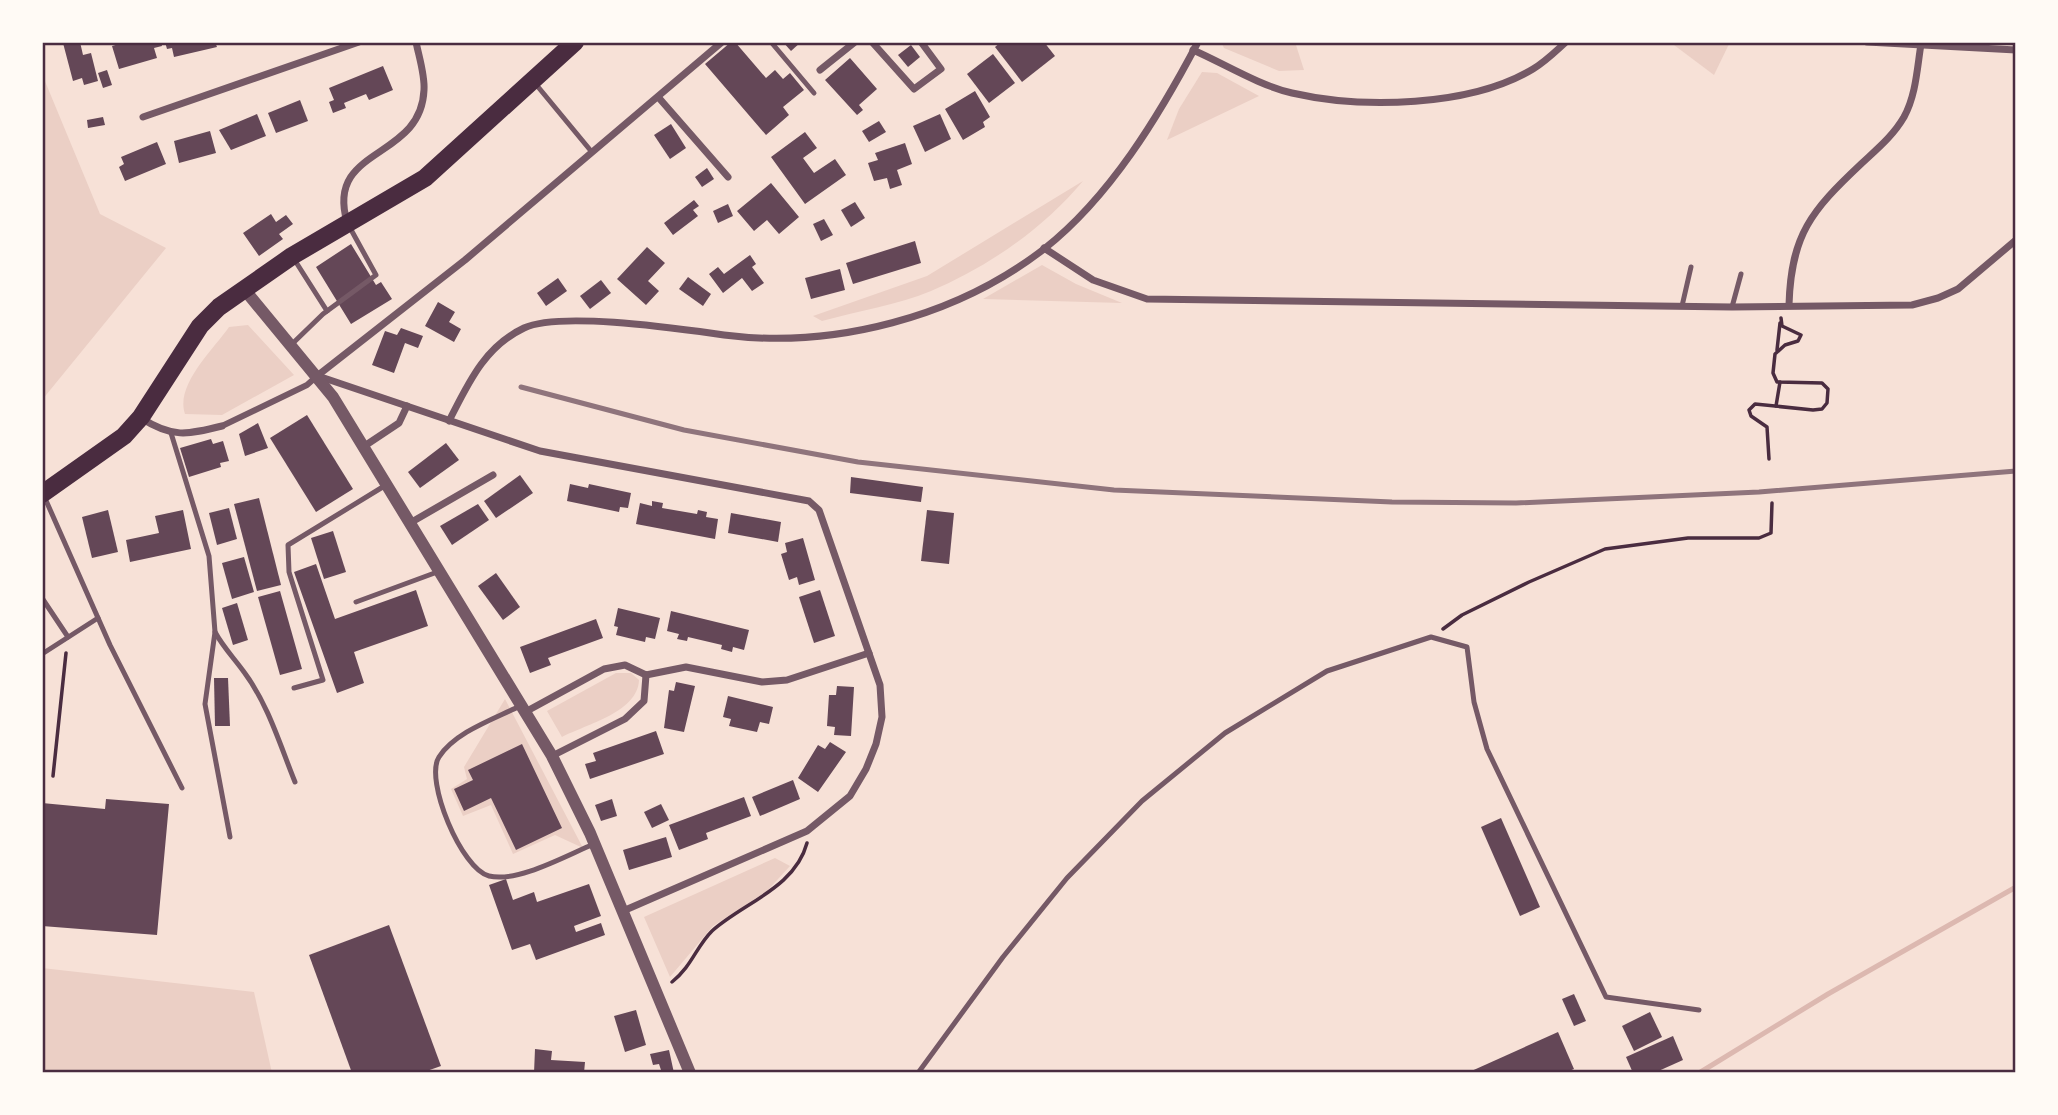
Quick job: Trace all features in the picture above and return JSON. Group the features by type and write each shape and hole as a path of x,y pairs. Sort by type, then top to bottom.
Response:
{"main road":[{"path":"42,494 104,453 141,417 201,326 219,307 292,256 425,178 575,42"}],"street":[{"path":"143,117 359,42"},
{"path":"348,223 342,193 349,177 415,123 424,90 416,42"},
{"path":"141,417 171,433 191,434 222,426 307,384 465,260 722,42"},
{"path":"820,71 855,42"},
{"path":"872,42 914,89 941,69 921,42"},
{"path":"449,421 485,356 525,327 547,322 581,322 656,326 728,335 796,337 889,324 929,311 986,284 1044,248 1073,220 1136,147 1164,105 1198,42"},
{"path":"1193,50 1289,92 1362,102 1448,97 1491,88 1534,69 1566,42"},
{"path":"1867,42 2016,50"},
{"path":"1788,305 1793,254 1814,213 1893,134 1904,116 1913,97 1921,44"},
{"path":"659,98 728,177"},
{"path":"1044,248 1093,280 1147,299 1729,307 1912,305 1958,289 2016,240"},
{"path":"244,289 317,376 525,708 552,756 594,844 690,1073"},
{"path":"317,376 540,451 808,501 819,510 880,685 882,717 876,744 866,769 850,796 797,837 624,911"},
{"path":"363,448 399,423 407,406"},
{"path":"410,523 493,475"},
{"path":"525,708 604,669 625,665 646,675 686,667 762,682 786,680 869,653"},
{"path":"552,756 625,719 644,701 646,675"}],"lane":[{"path":"771,42 814,93"},
{"path":"532,80 591,151"},
{"path":"291,345 327,311 376,275 348,223"},
{"path":"292,256 327,311"},
{"path":"1682,306 1691,267"},
{"path":"1729,307 1741,274"},
{"path":"171,433 209,556 215,632 205,704 230,837"},
{"path":"294,688 324,680 289,572 288,545 386,485"},
{"path":"42,494 98,618 182,788"},
{"path":"356,603 440,571"},
{"path":"42,598 68,637"},
{"path":"42,654 98,618"},
{"path":"215,632 227,654 244,671 266,710 295,782"},
{"path":"918,1073 1003,957 1067,878 1142,801 1226,733 1327,671 1431,638 1467,647 1475,702 1488,749 1606,997 1699,1010"},
{"path":"525,708 450,744 438,758 434,775 437,790 467,859 477,871 488,876 510,877 594,844"}],"path":[{"path":"1776,405 1780,382 1773,373 1773,361 1777,352 1782,313 1788,305"},
{"path":"1777,352 1785,345 1798,341 1801,335 1780,323"},
{"path":"1769,459 1767,428 1751,416 1749,410 1755,404 1813,410 1822,409 1827,403 1828,389 1822,383 1780,382"},
{"path":"1431,638 1462,615 1605,549 1688,537 1759,538 1771,533 1773,503"},
{"path":"53,776 68,637"},
{"path":"672,982 696,957 702,942 712,932 778,884 805,850 808,838"}],"shaded area":[{"path":"1221,42 1295,42 1304,70 1279,71 1224,48"},
{"path":"1670,42 1730,42 1714,75"},
{"path":"1202,72 1217,73 1259,96 1167,140 1179,109"},
{"path":"42,74 100,214 166,248 42,400"},
{"path":"1083,181 1051,215 1014,245 953,281 918,296 822,321 813,316 927,276"},
{"path":"1042,265 1076,284 1122,303 983,299"},
{"path":"248,325 294,375 222,415 185,414 185,391 197,368 229,327"},
{"path":"616,673 631,673 639,680 630,701 610,716 562,737 547,711"},
{"path":"505,699 583,848 555,835 513,854 491,805 463,816 451,789 467,779 464,767"},
{"path":"775,858 790,866 767,891 713,926 670,977 644,917"},
{"path":"42,968 254,992 272,1073 42,1073"}],"building":[{"path":"80,42 83,55 91,53 98,81 84,85 82,78 73,81 63,43"},
{"path":"126,42 161,42 162,46 154,48 157,58 119,69 112,46"},
{"path":"165,42 215,42 217,47 174,57 172,48 167,49"},
{"path":"731,42 735,42 766,78 775,70 783,79 790,73 804,90 783,107 789,115 766,135 705,64"},
{"path":"783,42 801,42 791,51"},
{"path":"1001,42 1044,42 1055,56 1022,82 995,47"},
{"path":"911,45 920,57 908,67 898,55"},
{"path":"993,54 1015,83 989,103 967,74"},
{"path":"850,58 877,89 859,105 863,110 857,115 825,80"},
{"path":"383,66 393,90 369,100 366,94 344,103 346,108 333,113 329,102 334,100 329,88"},
{"path":"107,70 112,85 103,88 98,73"},
{"path":"975,91 990,117 983,122 985,127 963,140 945,109"},
{"path":"300,100 308,121 276,133 268,113"},
{"path":"257,114 266,136 231,150 219,130"},
{"path":"940,114 951,139 925,152 913,126"},
{"path":"103,117 105,125 88,128 87,120"},
{"path":"879,121 886,132 869,142 862,131"},
{"path":"671,124 686,148 670,159 654,135"},
{"path":"210,131 216,153 179,163 174,141"},
{"path":"805,132 817,148 803,158 814,173 835,159 846,175 805,204 771,157"},
{"path":"157,142 166,164 125,181 119,167 124,164 121,157"},
{"path":"905,143 912,164 897,170 902,185 890,189 887,178 874,181 868,163 878,160 875,153"},
{"path":"707,168 714,179 702,187 695,177"},
{"path":"771,183 799,217 779,234 767,220 754,231 737,211"},
{"path":"694,200 699,206 693,210 698,216 673,235 664,223"},
{"path":"855,202 865,218 851,227 841,210"},
{"path":"728,204 733,216 718,223 713,211"},
{"path":"271,214 276,222 286,215 293,224 279,234 283,239 259,256 243,233"},
{"path":"824,219 833,235 821,241 813,224"},
{"path":"915,241 921,263 853,284 846,263"},
{"path":"351,244 376,285 381,282 392,299 351,324 316,267"},
{"path":"647,247 665,263 648,281 659,291 646,305 617,279"},
{"path":"750,255 756,264 752,267 764,283 752,291 742,278 723,293 709,274 718,267 724,274"},
{"path":"840,269 845,290 811,299 805,278"},
{"path":"688,277 711,294 703,306 679,289"},
{"path":"558,278 567,291 546,306 537,293"},
{"path":"601,280 611,293 590,309 580,296"},
{"path":"438,302 455,312 449,322 461,329 454,342 425,326"},
{"path":"401,328 423,336 418,348 405,343 394,373 372,365 385,331 397,335"},
{"path":"307,415 353,489 316,512 270,438"},
{"path":"258,423 268,448 245,456 239,434"},
{"path":"211,439 213,444 223,441 229,461 220,463 221,467 189,477 180,448"},
{"path":"446,443 459,460 420,488 408,472"},
{"path":"520,475 533,493 496,518 484,501"},
{"path":"851,477 923,487 921,502 850,493"},
{"path":"570,484 588,488 589,484 631,493 628,508 620,507 619,512 567,501"},
{"path":"259,498 281,585 257,591 234,504"},
{"path":"652,501 663,503 662,508 697,514 698,510 707,512 706,517 718,519 715,539 636,524 640,503 652,506"},
{"path":"478,504 489,520 452,545 440,526"},
{"path":"229,508 237,539 217,545 209,513"},
{"path":"108,510 118,552 92,558 82,517"},
{"path":"183,510 191,549 130,562 126,540 159,533 155,516"},
{"path":"927,510 954,513 949,564 921,561"},
{"path":"731,513 781,522 778,542 728,533"},
{"path":"333,531 346,572 324,579 311,538"},
{"path":"803,538 815,580 799,585 797,577 789,580 781,554 787,552 785,543"},
{"path":"244,557 254,592 232,599 222,563"},
{"path":"316,564 335,619 416,590 428,626 354,652 364,683 337,693 294,572"},
{"path":"496,573 520,607 503,620 478,586"},
{"path":"820,590 835,636 814,643 799,597"},
{"path":"280,591 302,669 280,675 258,597"},
{"path":"237,603 248,640 233,645 222,608"},
{"path":"618,608 660,618 655,639 646,637 645,642 616,635 618,627 614,626"},
{"path":"671,611 749,630 744,650 733,647 732,652 721,649 722,645 688,637 687,641 677,639 679,634 667,631"},
{"path":"596,619 603,638 548,658 551,665 530,673 520,647"},
{"path":"214,678 228,678 230,726 215,726"},
{"path":"676,682 695,686 684,732 664,728 669,690 674,691"},
{"path":"837,686 854,687 851,736 834,735 835,727 827,726 829,695 836,695"},
{"path":"728,696 773,707 769,724 760,722 757,732 729,726 731,719 723,717"},
{"path":"656,731 664,754 590,779 585,764 596,761 593,753"},
{"path":"830,742 846,752 818,792 798,778 818,745 825,749"},
{"path":"522,744 562,828 516,850 491,798 464,811 454,789 473,780 468,770"},
{"path":"793,780 800,799 760,816 752,797"},
{"path":"744,797 751,816 706,833 708,839 679,850 669,825"},
{"path":"106,799 169,804 157,935 42,926 42,803 105,809"},
{"path":"612,799 617,816 601,821 595,805"},
{"path":"661,804 669,820 652,828 644,812"},
{"path":"1501,818 1540,907 1520,916 1481,827"},
{"path":"666,837 672,857 629,870 623,850"},
{"path":"506,879 513,900 534,892 537,902 589,884 601,916 574,926 576,932 601,923 605,935 536,960 530,944 512,950 489,885"},
{"path":"389,925 441,1066 421,1073 352,1073 309,955"},
{"path":"1574,994 1586,1021 1574,1026 1562,999"},
{"path":"636,1010 646,1045 625,1052 614,1016"},
{"path":"1650,1012 1662,1037 1634,1051 1622,1026"},
{"path":"1558,1032 1574,1069 1564,1073 1467,1073"},
{"path":"1673,1036 1683,1060 1654,1073 1633,1073 1626,1057"},
{"path":"535,1049 552,1051 551,1060 585,1062 584,1073 534,1073"},
{"path":"669,1050 674,1073 662,1073 659,1064 653,1065 650,1054"}],"waterway":[{"path":"1699,1073 1828,994 2016,887"}],"railway":[{"path":"521,387 684,430 858,462 1114,490 1392,502 1516,503 1759,492 2016,471"}]}
